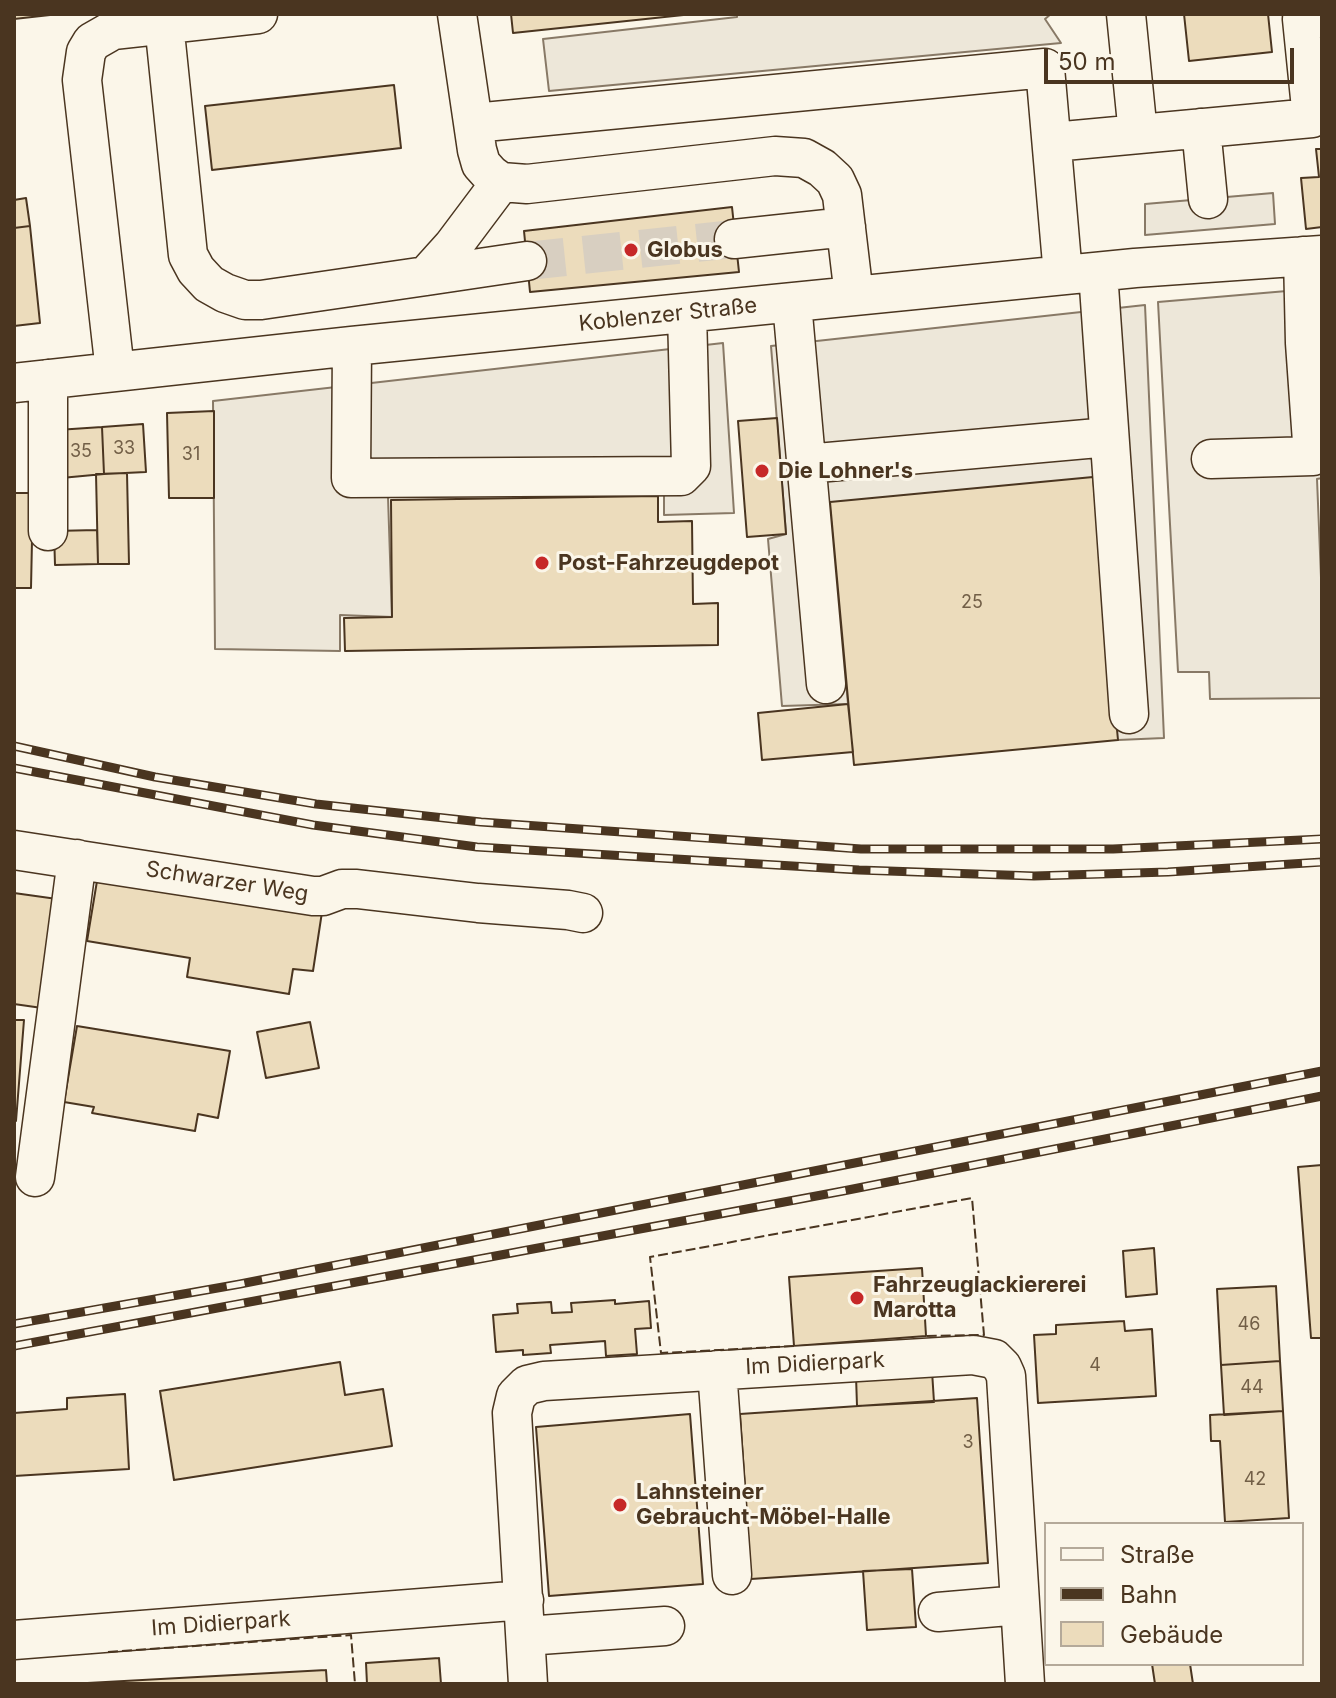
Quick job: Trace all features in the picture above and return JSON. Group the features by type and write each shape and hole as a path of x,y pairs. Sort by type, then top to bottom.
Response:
{"street":[{"path":"115,371 82,80 83,65 92,42 113,30 185,19 258,14"},
{"path":"457,14 481,164 501,182 527,184 790,156 804,158 835,180 842,195 854,296"},
{"path":"1126,14 1138,134"},
{"path":"1053,142 1312,118 1302,19 1322,18"},
{"path":"185,19 185,239 188,255 209,284 245,300 261,300 527,261"},
{"path":"474,123 566,102 1038,57 1081,274 1109,437 1129,714"},
{"path":"1201,128 1208,199"},
{"path":"426,276 501,182"},
{"path":"734,239 846,227"},
{"path":"1211,459 1317,456 1305,343 1312,256"},
{"name":"Koblenzer Straße","path":"31,381 854,296 1312,256"},
{"path":"792,303 826,684"},
{"path":"352,346 351,478 681,476 691,466 687,313"},
{"path":"31,381 48,531"},
{"path":"806,464 1109,437"},
{"name":"Schwarzer Weg","path":"14,850 313,896 357,889 583,913"},
{"path":"35,1177 77,859"},
{"name":"Im Didierpark","path":"528,1684 512,1413 516,1396 527,1385 544,1381 973,1355 994,1359 1006,1376 1025,1684"},
{"path":"717,1370 732,1575"},
{"path":"938,1612 1020,1605"},
{"path":"525,1618 665,1626"},
{"name":"Im Didierpark","path":"14,1640 525,1618"}],"shaded area":[{"path":"737,14 1051,14 1045,19 1061,43 549,91 543,39 737,17"},
{"path":"1273,193 1275,224 1145,235 1145,204"},
{"path":"1322,288 1322,478 1317,479 1322,698 1210,699 1209,672 1178,672 1158,302"},
{"path":"1145,305 1164,738 1118,740 830,502 848,704 782,706 768,539 786,534 771,346"},
{"path":"723,343 734,513 664,515 664,490 388,497 392,617 340,615 340,651 215,649 213,401"}],"building":[{"path":"14,14 59,14 14,19"},
{"path":"511,14 693,14 513,33"},
{"path":"1184,14 1268,14 1272,52 1189,61"},
{"path":"394,85 401,148 212,170 205,106"},
{"path":"1316,149 1322,149 1322,227 1306,229 1301,178 1319,177"},
{"path":"26,198 30,226 14,228 14,200"},
{"name":"Globus","path":"732,207 739,272 530,292 524,231"},
{"path":"30,226 40,323 14,326 14,228"},
{"path":"214,411 214,498 169,498 167,413"},
{"name":"Die Lohner's","path":"777,418 786,534 747,537 738,421"},
{"path":"143,424 146,472 104,474 102,427"},
{"path":"102,427 104,474 61,478 57,430"},
{"path":"127,473 129,564 98,564 96,474"},
{"path":"1093,477 1118,740 854,765 830,502"},
{"path":"14,493 33,493 31,588 14,588"},
{"name":"Post-Fahrzeugdepot","path":"658,496 658,522 692,521 693,604 718,603 718,645 345,651 344,618 392,617 391,500"},
{"path":"97,530 98,564 55,565 54,531"},
{"path":"848,704 853,752 762,760 758,713"},
{"path":"98,875 322,912 313,971 293,969 289,994 187,977 190,958 87,941"},
{"path":"14,893 57,899 42,1008 14,1004"},
{"path":"14,1020 24,1020 16,1121 14,1121"},
{"path":"310,1022 319,1068 266,1078 257,1032"},
{"path":"77,1026 230,1051 218,1118 198,1114 195,1131 92,1113 94,1107 64,1102"},
{"path":"1322,1165 1322,1338 1311,1338 1298,1167"},
{"path":"1154,1248 1157,1294 1126,1297 1123,1251"},
{"name":"Fahrzeuglackiererei Marotta","path":"922,1268 926,1336 794,1346 789,1277"},
{"path":"1276,1286 1280,1361 1221,1365 1217,1289"},
{"path":"615,1300 615,1304 649,1301 651,1328 635,1329 637,1354 606,1356 605,1341 550,1345 551,1353 523,1355 523,1350 496,1352 493,1315 518,1313 517,1304 551,1302 552,1313 572,1312 571,1303"},
{"path":"1124,1321 1125,1331 1152,1329 1156,1396 1038,1403 1034,1335 1056,1334 1056,1325"},
{"path":"1280,1361 1283,1411 1224,1415 1221,1365"},
{"path":"340,1362 345,1395 383,1389 392,1446 174,1480 160,1391"},
{"path":"932,1371 934,1402 857,1406 856,1376"},
{"path":"125,1394 129,1469 14,1476 14,1413 67,1409 67,1398"},
{"path":"977,1398 988,1563 751,1579 740,1414"},
{"path":"1283,1411 1289,1518 1225,1522 1220,1441 1211,1441 1210,1415"},
{"name":"Lahnsteiner Gebraucht-Möbel-Halle","path":"690,1414 703,1584 549,1596 536,1427"},
{"path":"912,1569 916,1627 867,1630 863,1571"},
{"path":"439,1658 441,1684 367,1684 366,1663"},
{"path":"1152,1666 1190,1666 1193,1684 1155,1684"},
{"path":"326,1670 327,1684 69,1684"}],"tunnel":[{"path":"527,261 734,239"}],"railway":[{"path":"14,746 155,777 316,804 481,822 861,849 1113,849 1322,839"},
{"path":"14,768 313,825 477,847 859,870 1034,876 1168,872 1322,862"},
{"path":"14,1324 240,1284 1322,1071"},
{"path":"14,1346 843,1191 1322,1096"}],"fence":[{"path":"794,1346 661,1353 650,1257 972,1198 984,1335 926,1336"},
{"path":"108,1652 351,1635 355,1684"}],"place":[{"name":"Globus","path":"631,250"},
{"name":"Die Lohner's","path":"762,471"},
{"name":"Post-Fahrzeugdepot","path":"542,563"},
{"name":"Fahrzeuglackiererei Marotta","path":"857,1298"},
{"name":"Lahnsteiner Gebraucht-Möbel-Halle","path":"620,1505"}]}
